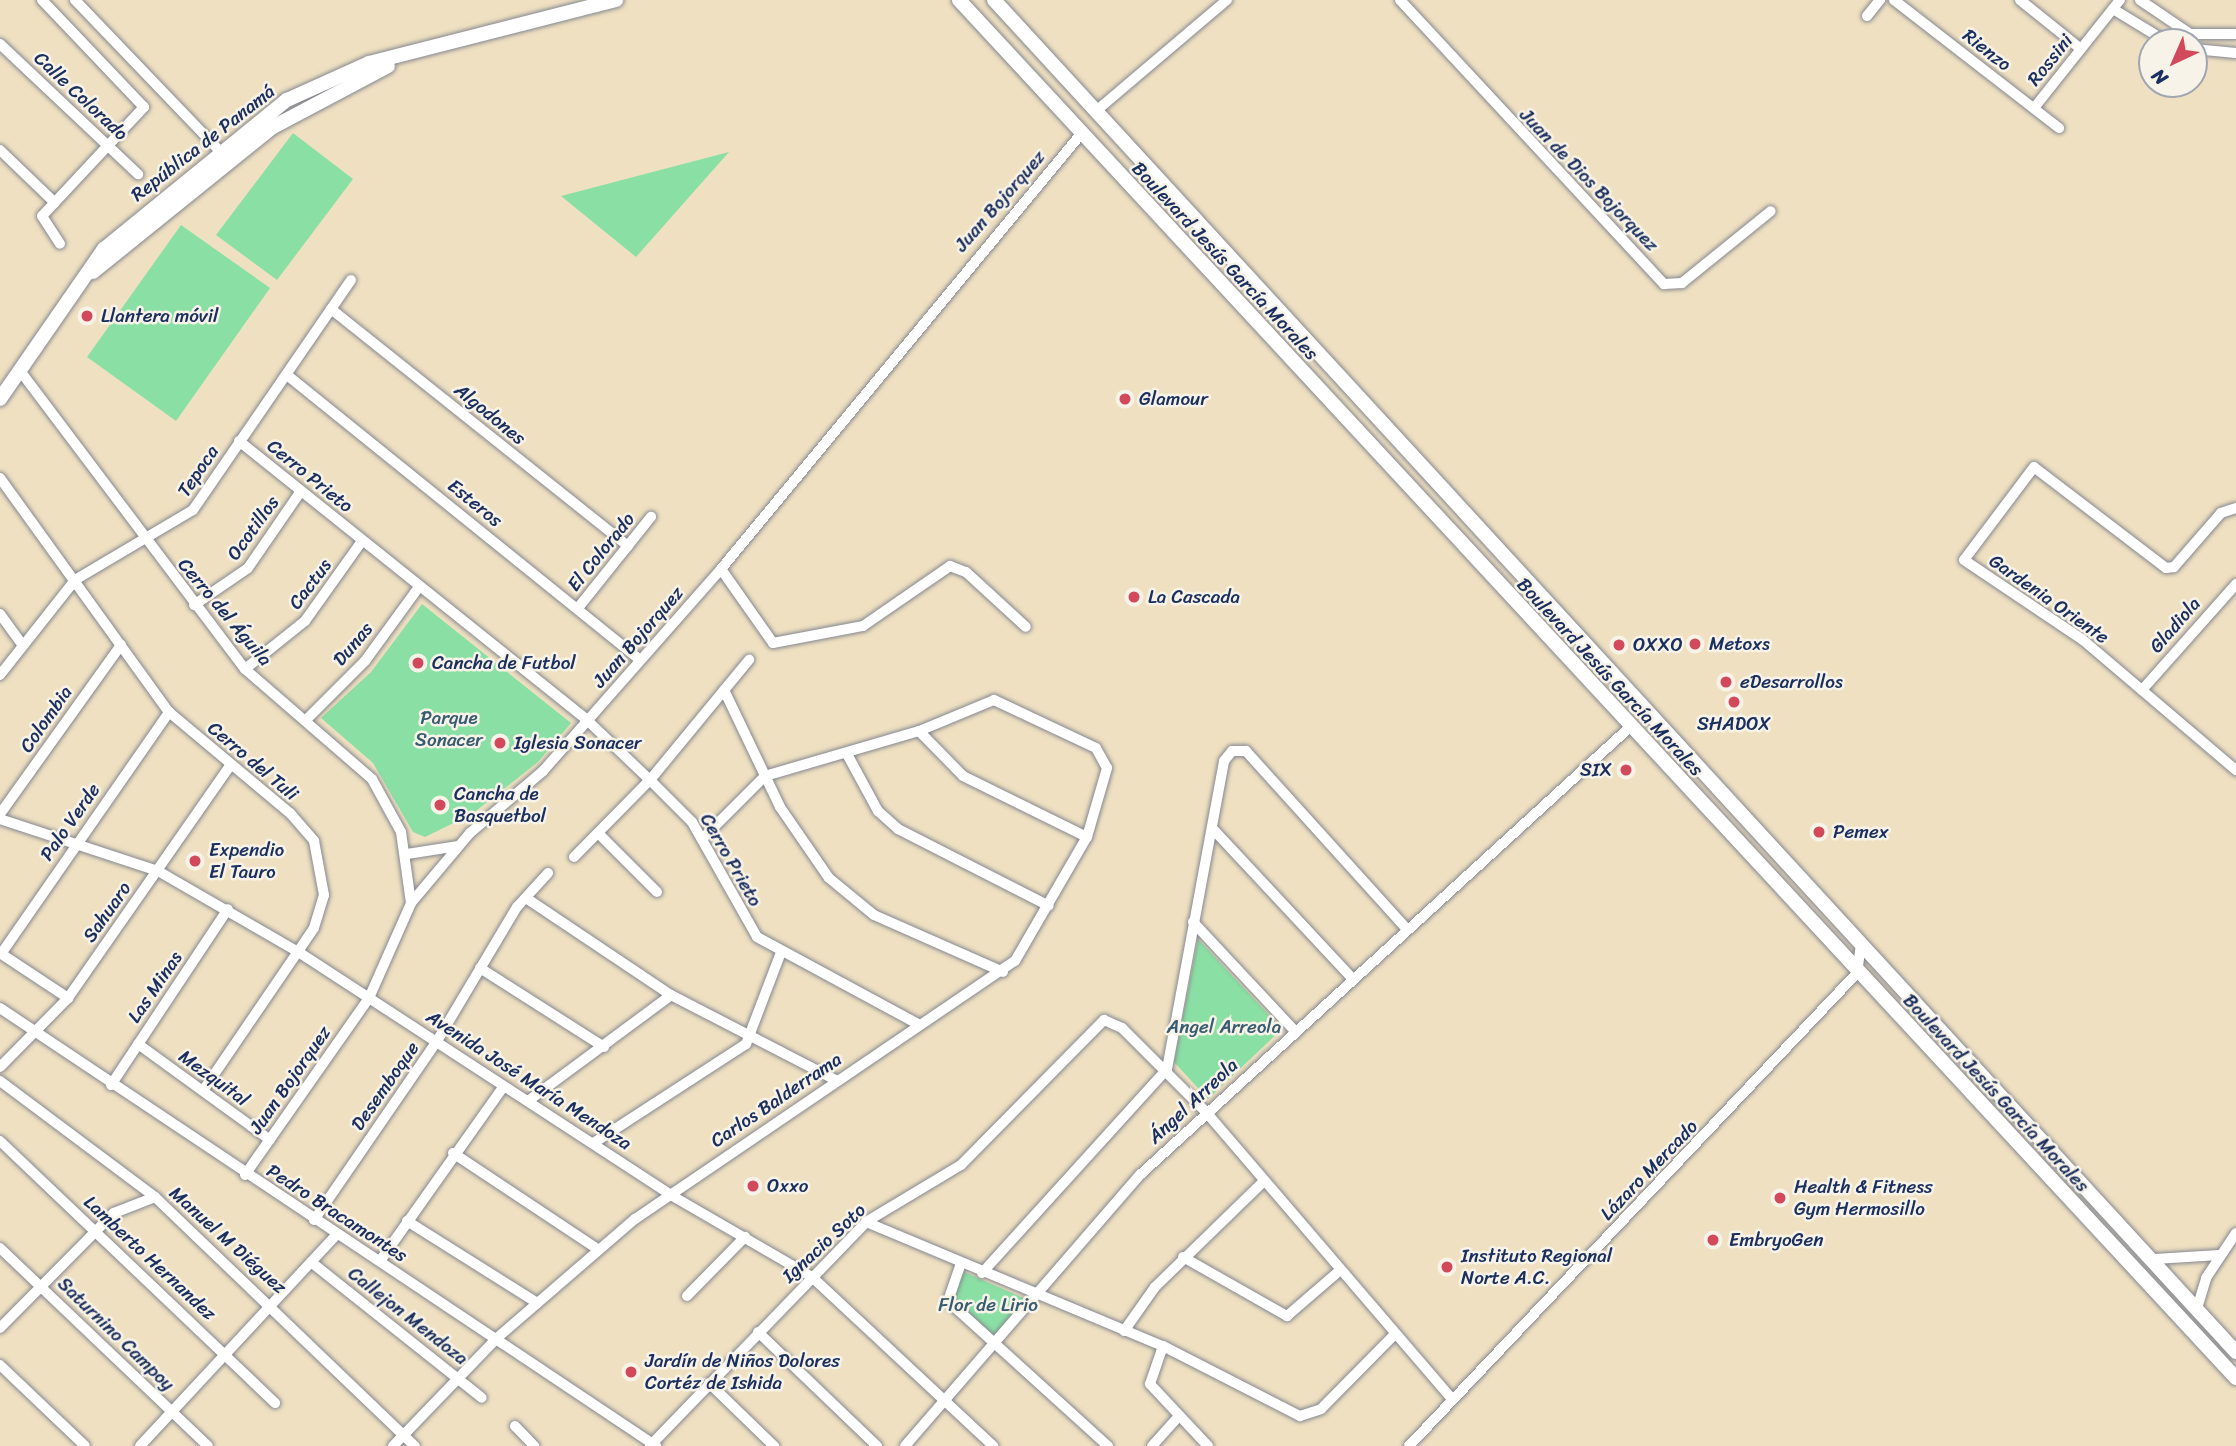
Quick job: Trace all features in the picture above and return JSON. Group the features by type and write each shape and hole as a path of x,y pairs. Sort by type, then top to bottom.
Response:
{"main road":[{"name":"República de Panamá","path":"1,394 20,372 111,243 219,150 323,81 369,63 402,59 616,0"},
{"name":"Boulevard Jesús García Morales","path":"959,0 2235,1379"},
{"name":"Boulevard Jesús García Morales","path":"994,0 2198,1305 2236,1352"},
{"name":"República de Panamá","path":"89,274 110,260 273,127 402,59"},
{"path":"110,260 127,234 217,161 219,150 230,151 300,102 343,88"},
{"path":"1569,661 1590,644"}],"street":[{"path":"42,0 143,103 109,147 41,219 60,244"},
{"path":"75,0 219,150"},
{"path":"1096,111 1227,0"},
{"name":"Juan de Dios Bojorquez","path":"1400,0 1664,284 1682,283 1771,211"},
{"path":"1867,16 1880,0"},
{"name":"Rienzo","path":"1894,0 2059,128"},
{"path":"2020,0 2081,49"},
{"path":"2140,0 2176,28"},
{"path":"2117,5 2148,28"},
{"name":"Rossini","path":"2034,108 2117,5"},
{"path":"2208,36 2236,34"},
{"name":"Calle Colorado","path":"0,44 138,174"},
{"path":"2208,51 2236,54"},
{"name":"Juan Bojorquez","path":"245,1175 369,998 411,903 458,846 526,787 588,721 639,659 721,569 1081,134"},
{"path":"0,150 55,203"},
{"name":"Tepoca","path":"0,675 75,580 142,538 187,516 351,280"},
{"name":"Algodones","path":"331,309 628,546"},
{"name":"Cerro del Águila","path":"20,372 142,538 246,669 307,719 372,779 407,854 411,903"},
{"name":"Esteros","path":"287,375 639,659"},
{"name":"Cerro Prieto","path":"239,441 588,721 650,780 702,839 743,917 780,955 920,1025"},
{"name":"Gardenia Oriente","path":"2236,508 2221,513 2174,568 2166,568 2034,467 1964,560 2083,640 2236,770"},
{"name":"Cerro del Tuli","path":"0,478 169,712 230,766 290,813 314,841 324,895 300,953 203,1091"},
{"name":"Ocotillos","path":"194,605 248,568 301,491"},
{"name":"El Colorado","path":"578,608 651,517"},
{"name":"Cactus","path":"246,669 305,621 362,541"},
{"path":"721,569 773,643 863,626 950,565 966,572 1026,627"},
{"name":"Gladiola","path":"2142,691 2236,584"},
{"name":"Dunas","path":"307,719 365,661 419,587"},
{"path":"0,614 22,644"},
{"name":"Colombia","path":"0,817 121,645"},
{"path":"574,857 650,780 749,660"},
{"path":"724,690 765,776 805,848 848,898 1003,972"},
{"name":"Carlos Balderrama","path":"393,1446 498,1338 599,1250 669,1194 836,1080 1003,972 1049,906 1087,837 1107,768 1096,748 994,700 919,731"},
{"name":"Palo Verde","path":"1,953 169,712"},
{"name":"Ángel Arreola","path":"905,1446 1037,1298 1099,1219 1206,1112 1630,727"},
{"path":"702,839 765,776 919,731 963,776 1087,837"},
{"path":"982,1273 1167,1069 1224,761 1232,751 1246,751 1406,928"},
{"path":"846,754 878,811 898,829 1049,906"},
{"name":"Sahuaro","path":"0,1067 39,1033 68,998 230,766"},
{"name":"Avenida José María Mendoza","path":"0,817 158,871 228,909 595,1142 669,1194 812,1277 993,1446"},
{"path":"1212,828 1352,978"},
{"path":"599,834 657,892"},
{"path":"407,854 458,846"},
{"name":"Desemboque","path":"314,1220 437,1041 526,898 548,873"},
{"path":"526,898 671,996 836,1080"},
{"name":"Las Minas","path":"111,1085 228,909"},
{"path":"1193,922 1295,1031"},
{"path":"1857,973 1864,956 1859,938"},
{"path":"1,953 68,998"},
{"path":"595,1142 751,1039 780,955"},
{"path":"480,968 604,1047"},
{"name":"Lázaro Mercado","path":"1409,1446 1857,973"},
{"path":"528,1101 671,996"},
{"name":"Pedro Bracamontes","path":"0,1008 245,1175 498,1338 653,1445"},
{"name":"Ignacio Soto","path":"653,1445 709,1383 866,1222 961,1165 1094,1024 1104,1020 1122,1028 1167,1069"},
{"name":"Mezquital","path":"138,1044 270,1140"},
{"path":"1167,1069 1206,1112 1261,1184 1452,1399"},
{"name":"Manuel M Diéguez","path":"0,1081 156,1197 272,1304 415,1446"},
{"path":"380,1261 453,1153 504,1086"},
{"name":"Lamberto Hernandez","path":"0,1141 275,1403"},
{"path":"453,1153 599,1250"},
{"path":"1124,1331 1183,1257 1261,1184"},
{"path":"0,1328 39,1285 114,1213 156,1197"},
{"path":"407,1220 537,1303"},
{"path":"866,1222 1037,1298 1163,1346 1300,1416 1321,1409 1394,1335"},
{"path":"140,1446 337,1234"},
{"path":"2198,1305 2219,1255 2236,1234"},
{"path":"687,1296 744,1237"},
{"name":"Saturnino Campoy","path":"0,1248 208,1446"},
{"path":"2155,1259 2219,1255"},
{"path":"1183,1257 1287,1316 1338,1272"},
{"name":"Callejon Mendoza","path":"311,1262 482,1398"},
{"path":"961,1263 946,1296 1108,1446"},
{"path":"758,1332 877,1446"},
{"path":"1163,1346 1150,1384 1177,1418 1208,1446"},
{"path":"0,1365 85,1446"},
{"path":"709,1383 774,1446"},
{"path":"1152,1446 1177,1418"},
{"path":"515,1426 534,1446"}],"green space":[{"path":"293,133 353,179 277,280 216,235"},
{"path":"729,152 636,257 561,196"},
{"path":"181,225 270,288 176,421 87,357"},
{"name":"Parque Sonacer","path":"422,604 571,723 538,762 472,814 425,837 413,832 373,763 321,718 371,672"},
{"name":"Angel Arreola","path":"1198,939 1282,1029 1208,1099 1174,1062"},
{"name":"Flor de Lirio","path":"964,1272 1026,1299 994,1338 950,1298"}],"place":[{"name":"Llantera móvil","path":"87,316"},
{"name":"Glamour","path":"1125,399"},
{"name":"La Cascada","path":"1134,597"},
{"name":"Metoxs","path":"1695,644"},
{"name":"OXXO","path":"1619,645"},
{"name":"Cancha de Futbol","path":"418,663"},
{"name":"eDesarrollos","path":"1726,682"},
{"name":"SHADOX","path":"1734,702"},
{"name":"Iglesia Sonacer","path":"500,743"},
{"name":"SIX","path":"1626,770"},
{"name":"Cancha de Basquetbol","path":"440,805"},
{"name":"Pemex","path":"1819,832"},
{"name":"Expendio El Tauro","path":"195,861"},
{"name":"Oxxo","path":"753,1186"},
{"name":"Health & Fitness Gym Hermosillo","path":"1780,1198"},
{"name":"EmbryoGen","path":"1713,1240"},
{"name":"Instituto Regional Norte A.C.","path":"1447,1267"},
{"name":"Jardín de Niños Dolores Cortéz de Ishida","path":"631,1372"}]}
